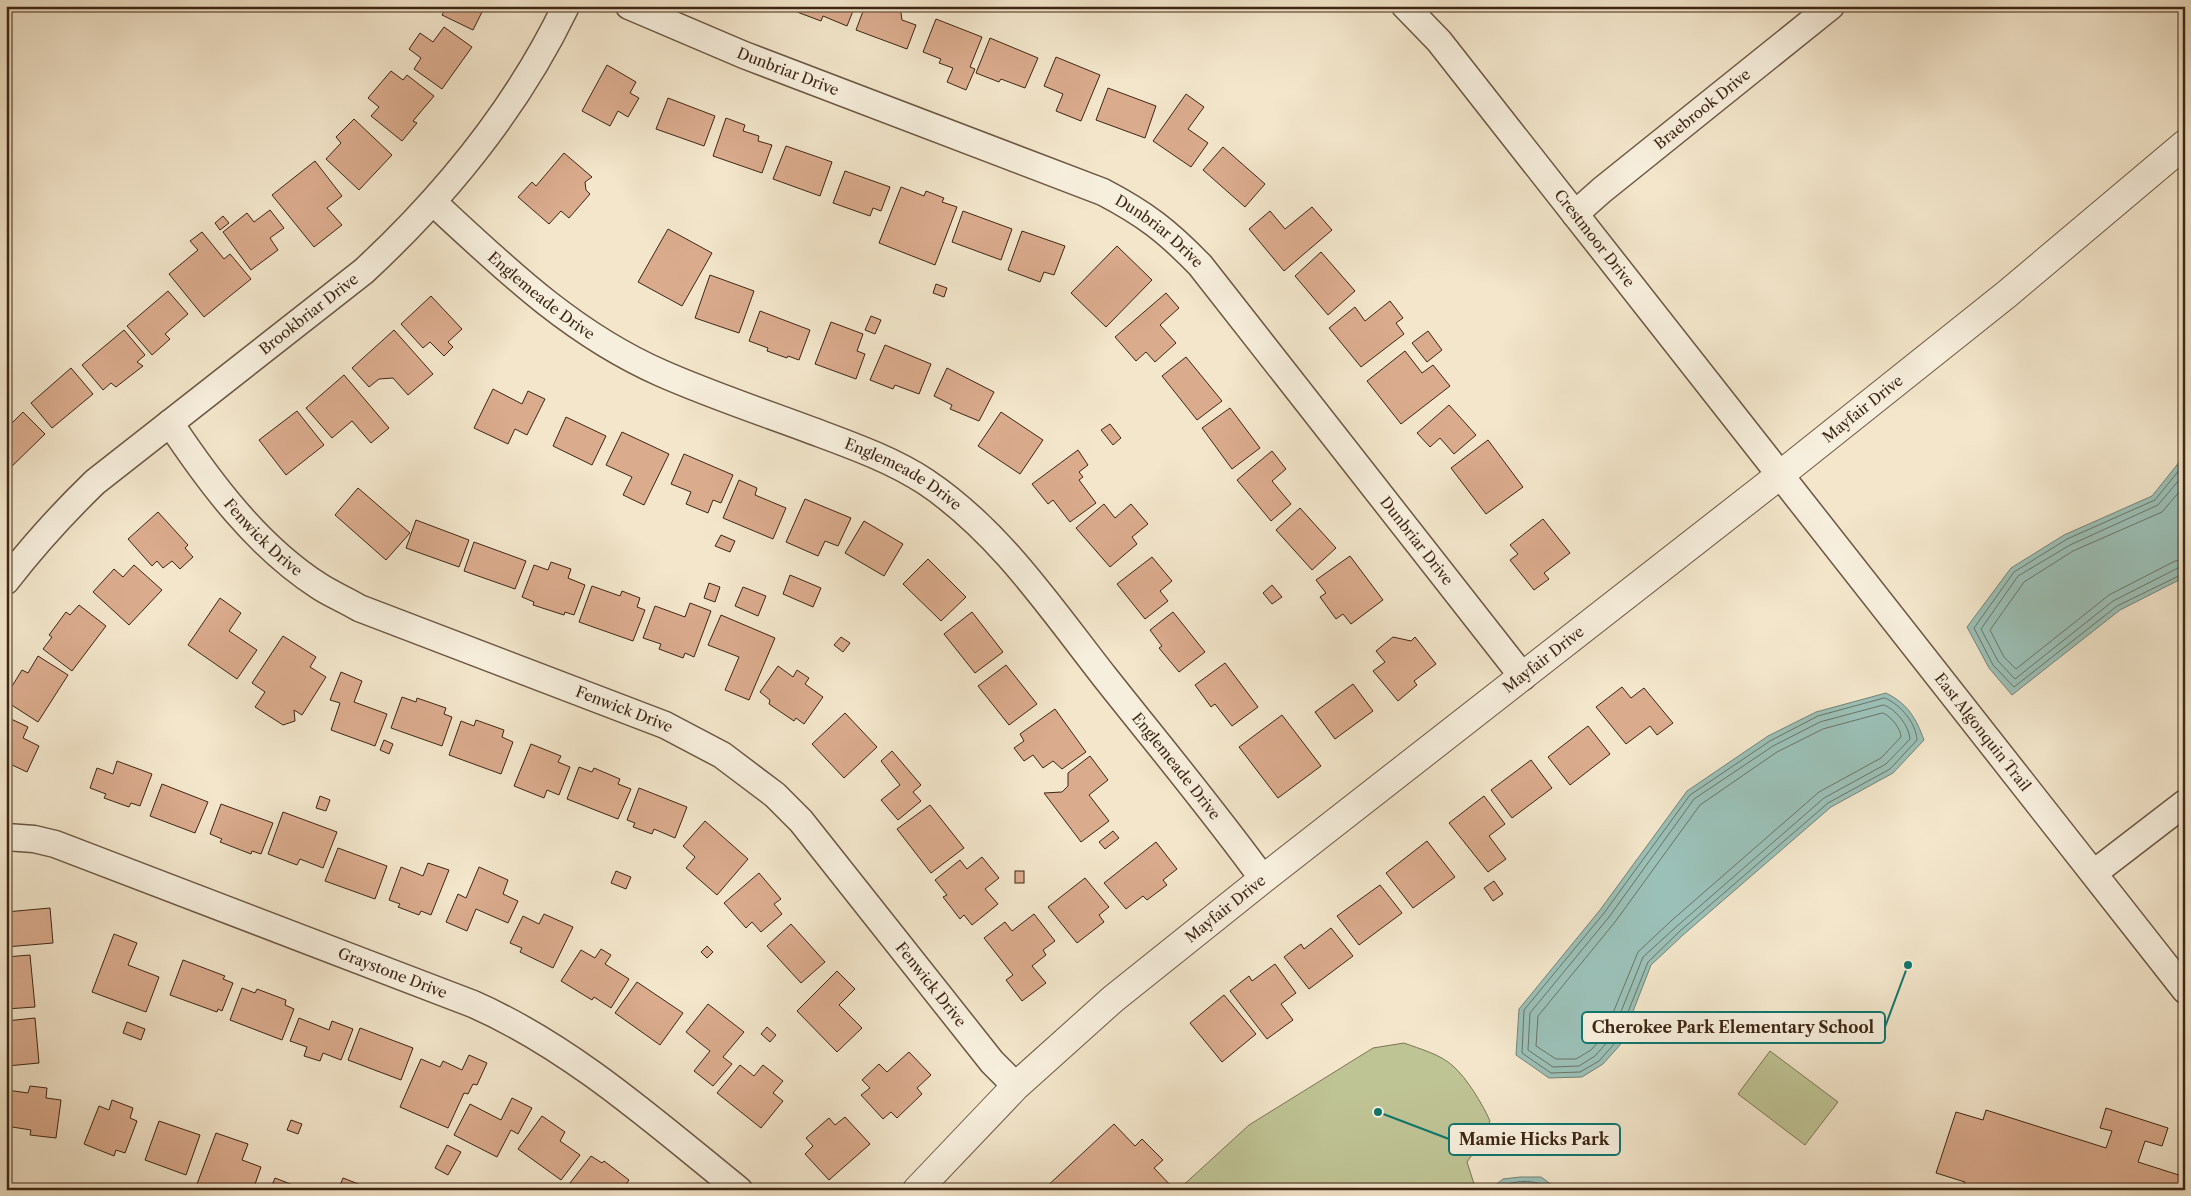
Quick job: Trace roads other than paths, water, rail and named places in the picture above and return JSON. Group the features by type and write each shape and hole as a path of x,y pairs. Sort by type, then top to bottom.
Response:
{"street":[{"name":"Brookbriar Drive","path":"6,581 32,548 89,488 364,271 434,202 497,124 526,81 552,36 566,6"},
{"name":"Dunbriar Drive","path":"629,6 744,55 1103,192 1138,211 1171,235 1200,265 1523,677"},
{"name":"Crestmoor Drive","path":"1405,6 1439,41 1780,475"},
{"name":"Braebrook Drive","path":"1575,214 1602,190 1831,6"},
{"name":"Mayfair Drive","path":"917,1190 1016,1086 1113,999 1263,879 1780,475 2007,294 2185,144"},
{"name":"Englemeade Drive","path":"434,202 537,297 604,344 687,384 852,446 924,481 960,508 990,536 1042,597 1263,879"},
{"name":"Fenwick Drive","path":"170,423 218,490 252,528 276,553 318,586 368,611 665,725 722,755 775,795 801,821 992,1062 1016,1086"},
{"name":"East Algonquin Trail","path":"1780,475 2185,990"},
{"path":"2094,873 2185,803"},
{"name":"Graystone Drive","path":"6,837 34,839 55,844 502,1016 568,1057 666,1130 739,1190"}],"water":[{"path":"2185,455 2185,577 2120,610 2012,695 1989,668 1967,627 2011,568 2064,535 2152,496"},
{"path":"1886,693 1906,707 1918,725 1924,740 1893,773 1831,807 1651,965 1620,1045 1603,1064 1582,1077 1549,1078 1516,1055 1519,1009 1600,910 1687,791 1768,736 1816,712"},
{"path":"1541,1177 1559,1190 1489,1190 1503,1179"}],"place":[{"name":"Cherokee Park Elementary School","path":"1908,965"},
{"name":"Mamie Hicks Park","path":"1378,1112"}]}
